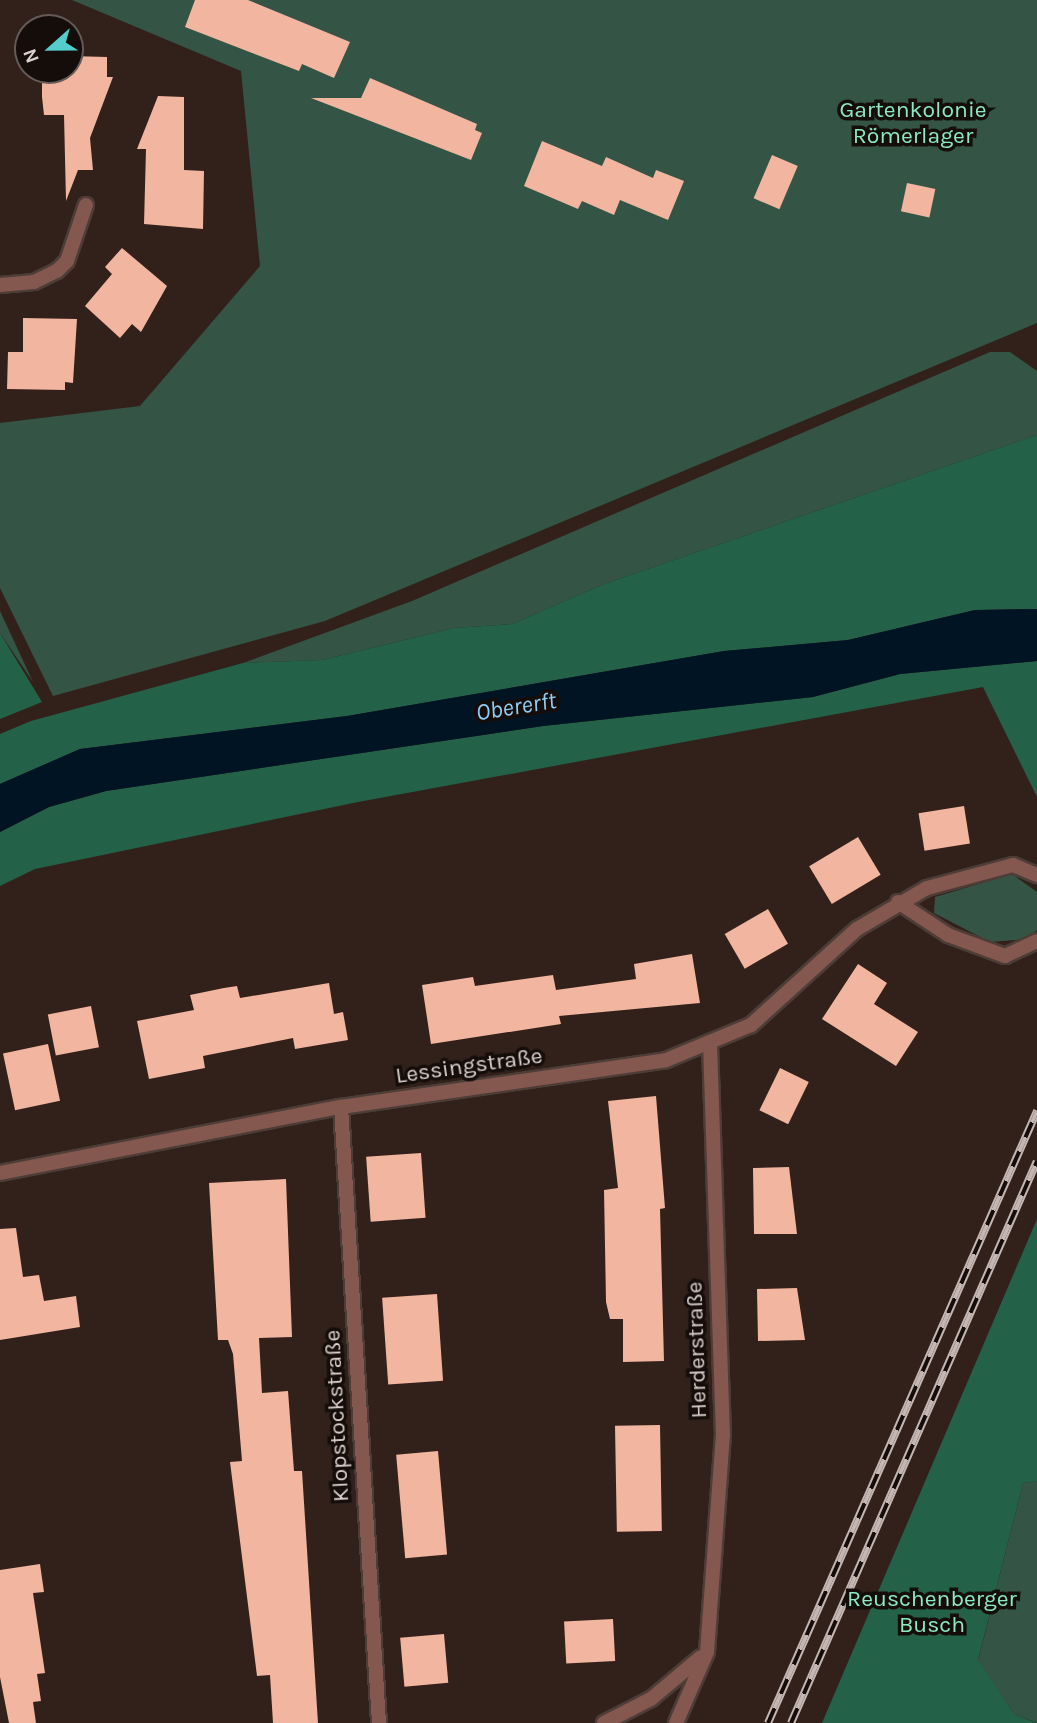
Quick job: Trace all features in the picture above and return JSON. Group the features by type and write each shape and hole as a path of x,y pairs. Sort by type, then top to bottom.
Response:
{"street":[{"path":"0,285 34,282 57,271 67,261 86,205"},
{"name":"Lessingstraße","path":"0,1173 341,1107 666,1060 710,1046 791,994 857,929 898,902 986,870 1013,865 1037,875"},
{"path":"898,902 948,935 1005,956 1037,941"},
{"name":"Herderstraße","path":"676,1723 707,1652 723,1436 710,1046"},
{"name":"Klopstockstraße","path":"341,1107 379,1723"},
{"path":"604,1723 660,1693 707,1652"}],"green space":[{"name":"Gartenkolonie Römerlager","path":"72,0 1037,0 1037,323 325,621 53,696 0,588 0,423 140,406 260,266 241,71"},
{"path":"990,352 1010,352 1037,371 1037,435 604,584 512,624 454,628 322,660 243,663 412,601"},
{"path":"1037,435 1037,609 975,610 848,640 724,651 347,716 80,749 0,784 0,734 31,721 243,663 322,660 454,628 512,624 604,584"},
{"path":"0,611 33,682 0,633"},
{"path":"0,633 42,702 0,719"},
{"path":"1037,661 1037,797 983,687 358,802 35,869 0,886 0,832 49,807 106,791 543,726 813,697 900,674"},
{"path":"1012,874 1037,892 1037,930 1026,939 990,942 934,913 935,897"},
{"name":"Reuschenberger Busch","path":"1037,1219 1037,1481 1023,1483 978,1660 1014,1714 1036,1723 822,1723"},
{"path":"1037,1481 1037,1723 1014,1714 978,1661 1023,1483"}],"water":[{"name":"Obererft","path":"1037,609 1037,661 900,674 813,697 543,726 106,791 49,807 0,832 0,784 80,749 347,716 724,651 848,640 975,610"}],"building":[{"path":"195,0 248,0 350,42 334,78 302,64 299,71 185,27"},
{"path":"84,56 107,57 107,77 113,77 90,138 93,170 78,170 66,201 64,115 44,115 42,84 84,84"},
{"path":"370,78 477,124 475,130 482,133 471,160 311,98 361,98"},
{"path":"158,96 184,97 184,170 204,171 203,229 144,224 146,149 137,149"},
{"path":"542,141 602,166 606,157 653,178 656,170 684,181 668,220 620,200 614,215 582,201 578,209 524,186"},
{"path":"772,155 798,166 779,209 754,198"},
{"path":"907,183 935,189 929,217 901,211"},
{"path":"122,248 167,286 141,332 132,324 120,338 85,306 112,274 105,267"},
{"path":"23,318 77,319 73,383 65,382 65,390 7,389 8,352 23,352"},
{"path":"964,806 970,844 925,851 919,813"},
{"path":"858,837 881,875 832,904 809,866"},
{"path":"768,909 788,944 745,969 725,934"},
{"path":"692,954 700,1003 559,1016 561,1024 431,1044 422,985 473,977 475,986 553,975 556,990 636,979 634,964"},
{"path":"858,964 887,983 874,1004 918,1032 896,1066 822,1019"},
{"path":"329,983 334,1014 343,1012 348,1040 295,1049 293,1038 203,1056 205,1068 149,1079 137,1021 194,1010 190,995 224,988 237,986 240,998"},
{"path":"91,1006 99,1047 56,1056 48,1014"},
{"path":"48,1044 60,1101 15,1110 3,1054"},
{"path":"780,1068 809,1082 788,1124 759,1110"},
{"path":"656,1096 665,1208 660,1209 664,1361 623,1362 623,1319 610,1319 606,1302 604,1190 618,1188 608,1101"},
{"path":"421,1153 426,1218 371,1222 366,1157"},
{"path":"789,1167 797,1234 754,1234 753,1168"},
{"path":"286,1179 292,1337 259,1338 262,1393 288,1391 294,1471 302,1471 318,1723 273,1723 270,1675 257,1676 230,1462 242,1461 233,1354 228,1340 218,1340 209,1183"},
{"path":"16,1228 23,1277 39,1275 44,1301 76,1296 80,1327 0,1340 0,1229"},
{"path":"797,1288 805,1340 758,1341 757,1289"},
{"path":"437,1294 443,1381 388,1385 382,1298"},
{"path":"660,1425 662,1531 617,1532 615,1426"},
{"path":"438,1451 447,1555 405,1558 396,1455"},
{"path":"40,1564 44,1592 33,1593 45,1673 37,1674 41,1701 33,1702 36,1723 9,1723 0,1677 0,1570"},
{"path":"613,1619 615,1661 566,1664 564,1622"},
{"path":"444,1634 448,1683 404,1687 400,1638"}],"railway":[{"path":"768,1723 1037,1111"},
{"path":"791,1723 1037,1161"}]}
